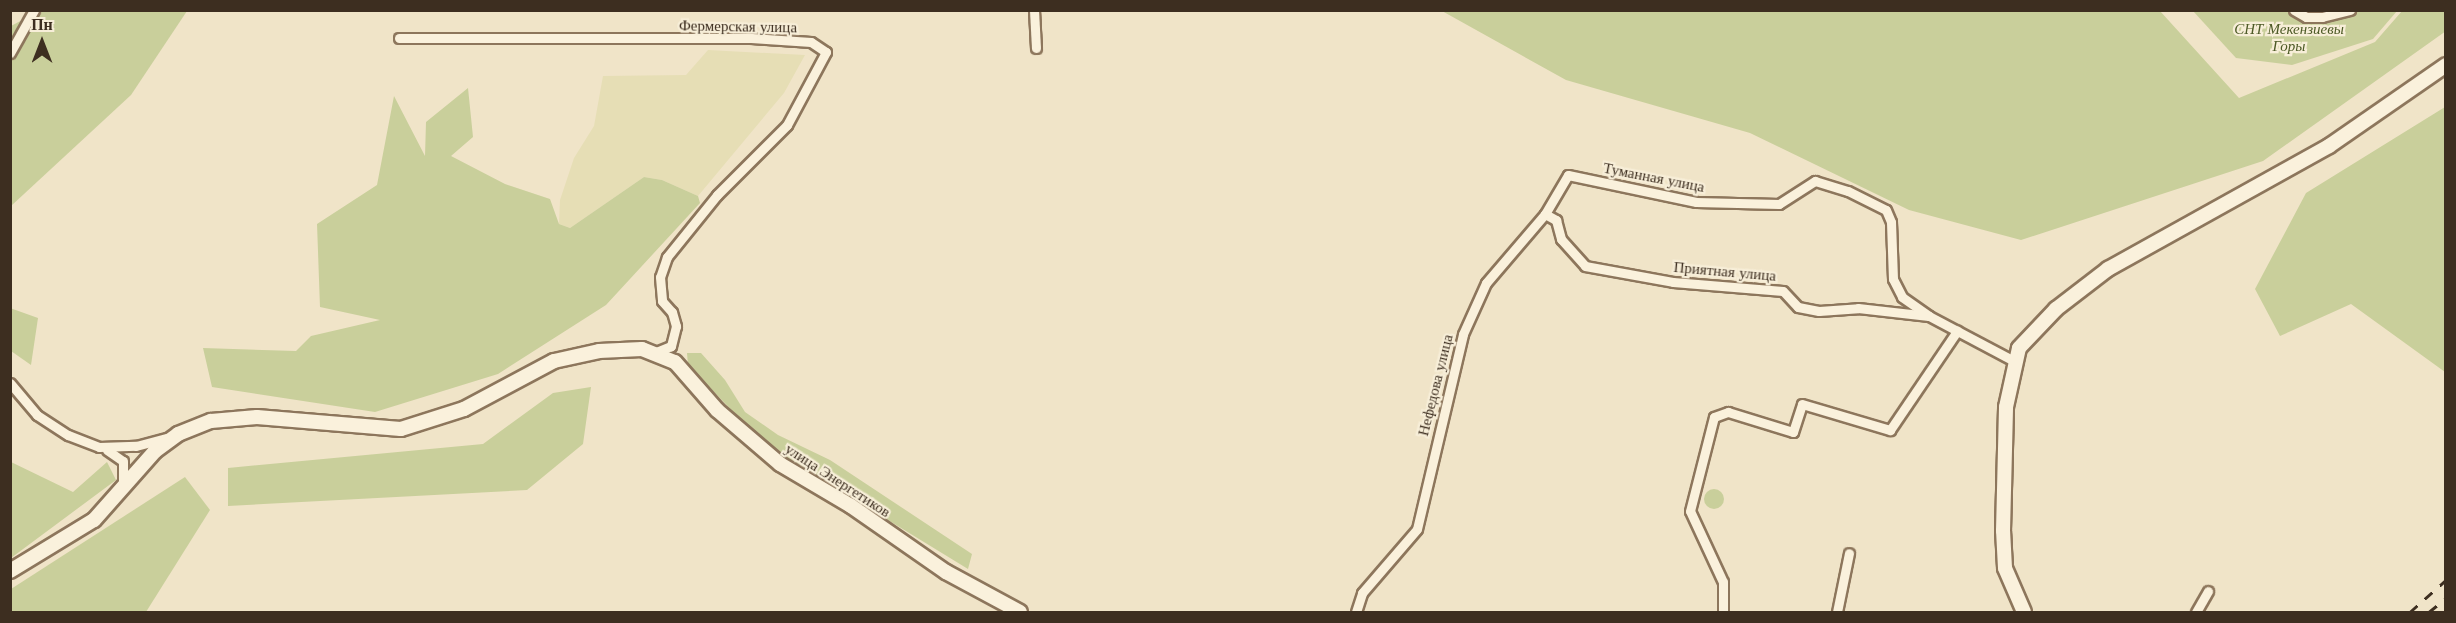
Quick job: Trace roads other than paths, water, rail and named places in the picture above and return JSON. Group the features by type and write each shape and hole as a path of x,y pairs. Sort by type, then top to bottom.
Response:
{"main road":[{"path":"2024,612 2005,568 2002,531 2006,407 2014,361 2035,328 2108,269 2329,146 2445,65"},
{"path":"10,571 94,520 155,451 178,434 211,421 257,417 401,429 464,409 525,374 574,355 621,348 656,352"},
{"name":"улица Энергетиков","path":"656,352 675,362 717,410 780,464 851,506 946,572 1020,612"}],"street":[{"path":"10,53 34,10"},
{"path":"1034,10 1036,48"},
{"path":"2294,10 2306,17 2322,17 2350,10"},
{"name":"Фермерская улица","path":"399,38 751,38 811,42 826,52 787,125 717,195 667,257 660,277 662,301 672,312 676,326 671,346 656,352"},
{"name":"Нефедова улица","path":"1356,612 1362,593 1417,529 1463,334 1486,282 1545,214 1568,175"},
{"name":"Туманная улица","path":"1568,175 1696,202 1779,204 1815,181 1848,191 1886,210 1891,222 1893,279 1902,297 1929,316"},
{"name":"Приятная улица","path":"1545,214 1556,220 1561,239 1585,266 1673,282 1783,291 1798,306 1819,311 1858,308 1929,316 2014,361"},
{"path":"1723,612 1723,582 1690,511 1714,417 1728,412 1793,432 1802,404 1890,430 1957,331"},
{"path":"10,383 37,415 69,435 116,453 123,461 123,489"},
{"path":"99,447 136,446 178,434"},
{"path":"1837,612 1849,553"},
{"path":"2196,612 2208,591"}],"railway":[{"path":"2410,612 2446,580"},
{"path":"2429,612 2446,598"}],"park label":[{"name":"СНТ Мекензиевы Горы","path":"2289,36"}]}
